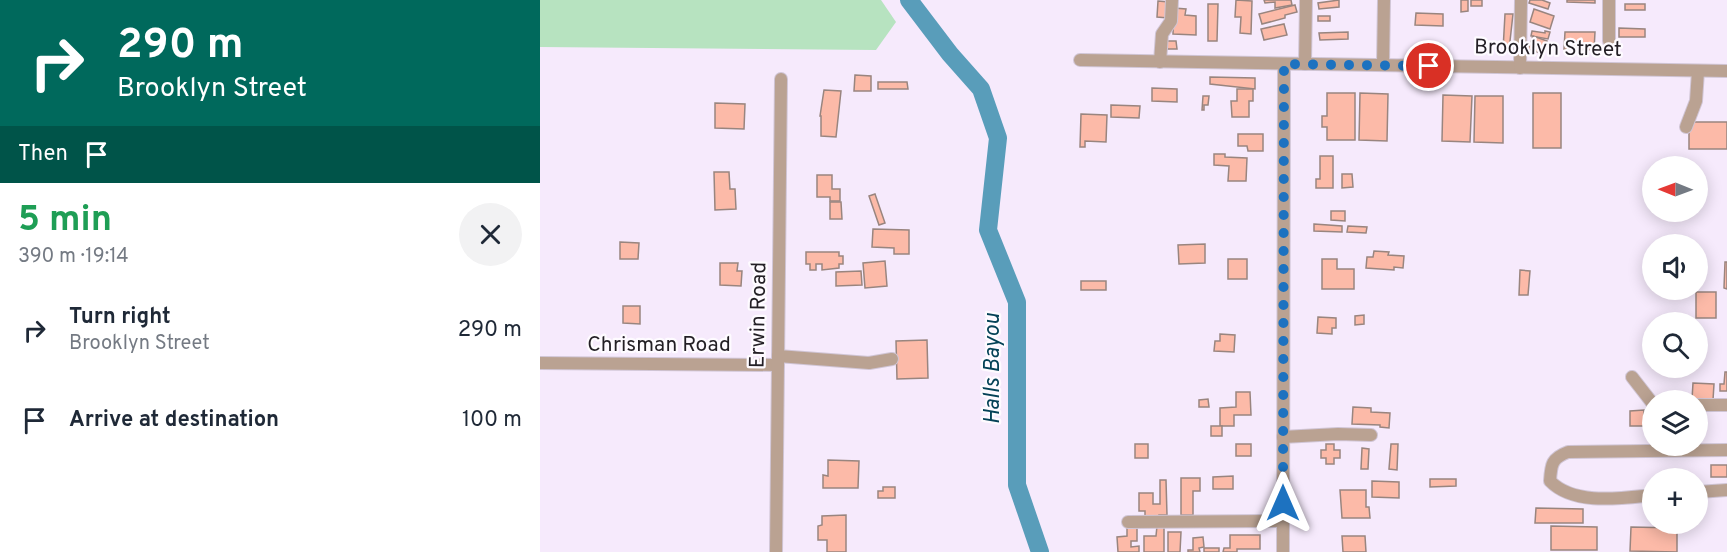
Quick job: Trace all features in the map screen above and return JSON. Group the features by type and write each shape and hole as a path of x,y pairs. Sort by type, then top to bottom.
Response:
{"street":[{"path":"1160,62 1162,34 1171,21 1172,0"},
{"path":"1305,64 1306,0"},
{"path":"1383,65 1384,0"},
{"path":"1520,68 1521,0"},
{"path":"1609,0 1609,41"},
{"name":"Brooklyn Street","path":"1080,60 1727,71"},
{"path":"1283,552 1284,64"},
{"path":"1686,127 1696,101 1698,71"},
{"name":"Erwin Road","path":"776,552 781,79"},
{"name":"Chrisman Road","path":"540,363 778,360 869,363 892,359"},
{"path":"1632,377 1642,390"},
{"path":"1708,405 1727,405"},
{"path":"1283,437 1371,435"},
{"path":"1642,496 1590,498 1559,490 1551,481 1551,467 1557,456 1568,452 1727,450"},
{"path":"1708,491 1727,490"},
{"path":"1128,522 1283,521"}],"green space":[{"path":"540,0 881,0 896,22 876,50 540,47"}],"building":[{"path":"1236,0 1252,1 1251,34 1240,33 1241,17 1235,17"},
{"path":"1264,0 1291,0 1292,5 1275,8 1275,2 1265,3"},
{"path":"1339,0 1339,7 1319,9 1318,3"},
{"path":"1461,0 1468,0 1468,11 1461,12"},
{"path":"1471,0 1482,0 1482,6 1471,6"},
{"path":"1530,0 1550,3 1548,9 1529,3"},
{"path":"1567,0 1595,0 1595,3 1567,2"},
{"path":"1158,1 1169,2 1168,18 1157,17"},
{"path":"1208,4 1218,4 1217,41 1208,41"},
{"path":"1625,4 1645,4 1645,10 1625,10"},
{"path":"1295,5 1297,12 1262,24 1259,14"},
{"path":"1174,8 1186,9 1185,15 1196,16 1196,35 1173,34"},
{"path":"1534,9 1554,16 1550,29 1530,22"},
{"path":"1416,13 1443,14 1443,26 1415,25"},
{"path":"1505,14 1513,14 1509,50 1503,50"},
{"path":"1318,16 1330,16 1330,21 1318,21"},
{"path":"1284,24 1287,35 1264,40 1261,29"},
{"path":"1619,28 1645,29 1645,37 1619,37"},
{"path":"1532,31 1550,32 1548,39 1531,36"},
{"path":"1348,32 1348,39 1320,40 1319,33"},
{"path":"1565,32 1595,32 1594,50 1564,49"},
{"path":"1533,36 1547,41 1543,54 1528,49"},
{"path":"1167,41 1176,41 1177,49 1167,49"},
{"path":"855,75 871,76 871,91 854,91"},
{"path":"1210,77 1255,78 1255,89 1210,84"},
{"path":"878,82 907,82 908,89 878,89"},
{"path":"1152,88 1177,89 1177,102 1152,101"},
{"path":"1237,89 1253,89 1253,101 1249,101 1249,117 1232,117 1231,101 1237,101"},
{"path":"824,90 841,91 836,137 821,136 820,116"},
{"path":"1327,93 1355,93 1355,140 1327,140 1327,127 1322,127 1322,116 1327,116"},
{"path":"1360,93 1388,94 1387,141 1359,140"},
{"path":"1533,93 1561,93 1561,148 1533,148"},
{"path":"1443,95 1472,96 1470,142 1442,141"},
{"path":"1203,96 1209,96 1208,105 1204,105 1204,110 1202,110"},
{"path":"1475,96 1503,96 1503,143 1474,142"},
{"path":"715,103 745,104 744,129 715,128"},
{"path":"1111,105 1140,106 1139,118 1111,117"},
{"path":"1081,114 1107,115 1106,142 1085,141 1085,147 1080,147"},
{"path":"1689,122 1727,122 1727,149 1689,149"},
{"path":"1238,134 1263,134 1263,151 1248,151 1247,146 1238,146"},
{"path":"1214,154 1247,158 1246,181 1228,181 1229,166 1214,165"},
{"path":"1320,156 1333,156 1333,188 1316,188 1316,179 1320,179"},
{"path":"714,172 729,172 730,189 735,189 736,209 715,210"},
{"path":"1342,174 1352,174 1353,187 1342,188"},
{"path":"817,175 832,175 832,189 840,189 840,201 830,201 830,197 817,197"},
{"path":"875,194 885,223 879,225 869,196"},
{"path":"830,202 841,202 842,219 830,219"},
{"path":"1331,211 1345,211 1345,221 1331,220"},
{"path":"1314,224 1342,226 1342,232 1314,231"},
{"path":"1348,226 1367,227 1366,233 1347,232"},
{"path":"873,229 909,230 909,254 894,254 894,248 872,247"},
{"path":"620,242 639,243 638,259 620,259"},
{"path":"1205,244 1205,263 1179,264 1178,245"},
{"path":"1374,251 1404,256 1403,268 1394,267 1394,270 1366,268 1367,257 1373,257"},
{"path":"806,252 839,252 839,256 843,256 843,264 839,264 839,268 822,270 822,264 816,264 816,270 810,270 810,264 806,264"},
{"path":"1228,259 1247,259 1247,279 1228,279"},
{"path":"1322,259 1337,259 1337,269 1354,269 1354,289 1322,289"},
{"path":"885,261 887,286 865,288 863,263"},
{"path":"1725,262 1727,262 1727,289 1724,288"},
{"path":"720,263 738,263 737,271 742,271 741,286 720,285"},
{"path":"1520,270 1530,271 1528,295 1519,295"},
{"path":"861,271 862,285 836,286 836,272"},
{"path":"1081,281 1106,281 1106,290 1081,290"},
{"path":"1708,292 1716,292 1716,318 1708,318 1708,312 1696,312 1696,300 1708,300"},
{"path":"623,306 640,306 640,324 623,323"},
{"path":"1364,315 1364,324 1355,325 1355,316"},
{"path":"1318,317 1336,318 1336,328 1332,328 1332,334 1317,333"},
{"path":"1220,334 1235,335 1234,352 1214,351 1215,341 1220,341"},
{"path":"927,340 928,378 897,379 896,341"},
{"path":"1725,372 1727,372 1727,391 1720,391 1720,384 1724,384"},
{"path":"1693,383 1714,384 1713,400 1708,400 1708,390 1693,390"},
{"path":"1236,392 1250,392 1251,415 1234,415 1234,426 1220,426 1220,408 1236,407"},
{"path":"1208,399 1209,407 1199,407 1199,400"},
{"path":"1353,407 1371,408 1371,412 1390,413 1389,428 1380,427 1380,425 1352,424"},
{"path":"1642,410 1642,426 1630,426 1630,411"},
{"path":"1211,426 1222,426 1222,436 1211,436"},
{"path":"1135,444 1148,444 1148,458 1135,458"},
{"path":"1236,444 1251,444 1251,456 1236,456"},
{"path":"1326,444 1334,444 1334,450 1340,450 1340,458 1334,458 1334,464 1326,464 1326,458 1321,458 1321,450 1326,450"},
{"path":"1391,444 1398,444 1397,470 1389,469"},
{"path":"1362,448 1369,449 1368,469 1361,469"},
{"path":"828,460 859,461 858,488 823,488 823,475 828,476"},
{"path":"1711,465 1727,465 1727,477 1711,477"},
{"path":"1233,476 1233,489 1213,489 1213,477"},
{"path":"1181,478 1200,478 1200,491 1193,491 1193,515 1181,515"},
{"path":"1430,479 1456,479 1456,486 1430,487"},
{"path":"1160,480 1166,480 1167,515 1159,515 1159,519 1145,519 1145,511 1139,511 1139,493 1153,493 1153,504 1160,504"},
{"path":"1372,481 1399,482 1399,498 1372,497"},
{"path":"883,487 895,487 895,498 878,498 878,491 883,491"},
{"path":"1340,490 1366,490 1366,507 1369,507 1370,518 1342,518"},
{"path":"1536,508 1583,509 1583,523 1535,523"},
{"path":"846,515 846,552 827,552 827,540 818,540 818,526 822,525 822,516"},
{"path":"1157,526 1164,526 1164,552 1144,552 1144,536 1156,536"},
{"path":"1551,526 1597,527 1597,550 1551,550"},
{"path":"1631,527 1642,527 1642,534 1677,534 1677,552 1630,551"},
{"path":"1127,528 1137,528 1137,541 1131,541 1131,547 1139,546 1139,552 1118,552 1117,537 1127,536"},
{"path":"1168,532 1181,532 1180,552 1168,552"},
{"path":"1230,535 1260,535 1260,549 1237,549 1237,552 1223,552 1224,548 1230,548"},
{"path":"1342,536 1365,536 1366,552 1343,552"},
{"path":"1203,537 1204,547 1199,548 1200,552 1188,552 1188,550 1193,550 1193,538"},
{"path":"1204,548 1219,548 1219,552 1204,552"}],"waterway":[{"name":"Halls Bayou","path":"909,0 950,54 981,89 998,138 988,230 1017,302 1017,485 1040,552"}],"route":[{"path":"1283,503 1284,64 1429,66"}]}
